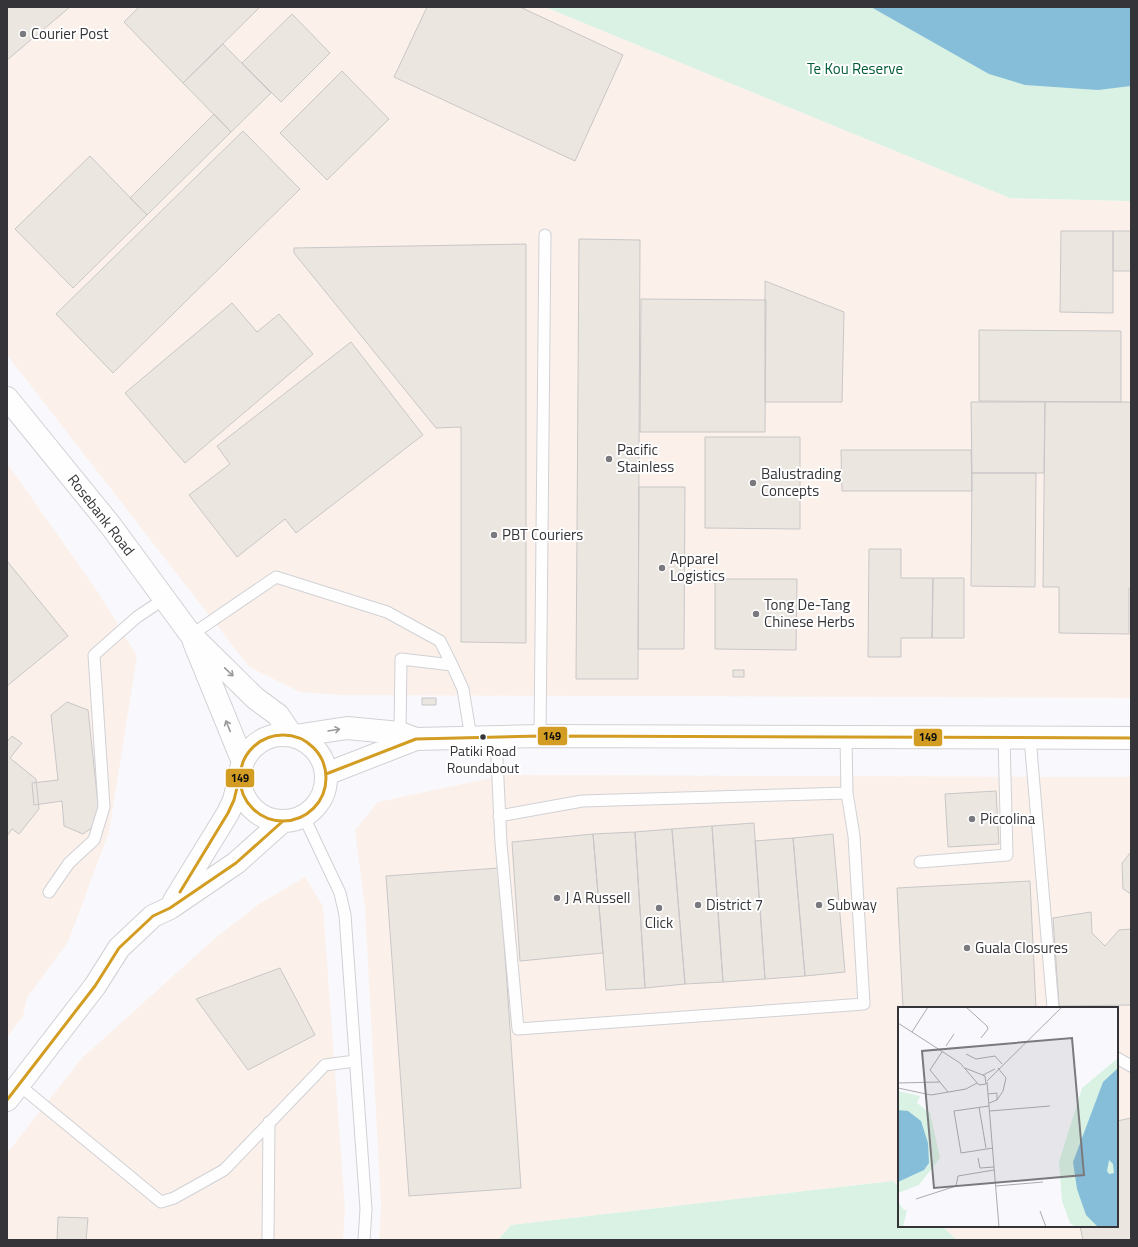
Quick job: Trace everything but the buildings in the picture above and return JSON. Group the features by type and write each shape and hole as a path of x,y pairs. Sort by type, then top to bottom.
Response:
{"main road":[{"name":"Rosebank Road","path":"7,398 110,526 191,635 256,698 278,715 293,735"},
{"name":"Rosebank Road","path":"191,635 241,768"},
{"path":"170,908 228,813 234,800 241,768 252,748 266,738 277,734 293,735 347,728 408,736 471,738 540,736 1131,738"},
{"path":"13,1093 96,986 120,948 153,916 170,908 236,863 293,819 317,805 323,796 326,774 321,757 311,744 293,735"},
{"path":"326,774 408,736"},
{"path":"241,768 241,789 247,802 257,812 269,819 293,819"}],"lane":[{"path":"540,736 545,235"},
{"path":"191,635 276,577 386,612 440,641 463,689 471,738"},
{"path":"49,892 69,863 94,840 104,807 94,655 137,617 164,599"},
{"path":"408,736 401,659 452,665"},
{"path":"496,738 499,816 518,1029 864,1004 854,836 847,793 846,738"},
{"path":"920,862 1007,855 1004,738"},
{"path":"1030,738 1052,1007"},
{"path":"499,816 582,801 847,793"},
{"path":"293,819 340,893 345,915 366,1209 364,1240"},
{"path":"1118,1059 1131,1066"},
{"path":"13,1093 162,1202 174,1198 224,1170 325,1065 355,1061"},
{"path":"268,1240 269,1122"}],"shaded area":[{"path":"7,7 545,7 1010,198 1131,201 1131,698 341,695 300,692 249,667 7,355"},
{"path":"7,463 100,595 137,656 109,832 68,942 27,998 23,1016 7,1037"},
{"path":"505,775 1131,777 1131,1240 957,1240 943,1227 1118,1227 1118,1007 898,1007 898,1186 893,1181 511,1225 498,1240 379,1240 381,1206 365,908 355,830 378,802"},
{"path":"305,877 323,906 345,1210 343,1240 7,1240 7,1153 82,1058 213,940 259,904"}],"green space":[{"name":"Te Kou Reserve","path":"545,7 1131,7 1131,201 1010,198"},
{"path":"893,1181 898,1186 898,1227 943,1227 957,1240 498,1240 511,1225"}],"water":[{"path":"871,7 1131,7 1131,86 1098,90 1025,85 989,74"}],"transit line":[{"name":"149","path":"283,735 299,738 307,742 319,754 323,762 326,778 323,794 319,802 307,814 299,818 283,821 267,818 259,814 247,802 243,794 240,778 243,762 247,754 259,742 267,738 283,735"},
{"name":"149","path":"326,774 416,739 540,736 1131,738"},
{"name":"149","path":"180,892 228,813 234,800 240,775"},
{"name":"149","path":"7,1100 95,986 119,948 153,916 170,908 236,863 283,821"}],"place":[{"name":"Courier Post","path":"23,34"},
{"name":"Pacific Stainless","path":"609,459"},
{"name":"Balustrading Concepts","path":"753,483"},
{"name":"PBT Couriers","path":"494,535"},
{"name":"Apparel Logistics","path":"662,568"},
{"name":"Tong De-Tang Chinese Herbs","path":"756,614"},
{"name":"Patiki Road Roundabout","path":"483,737"},
{"name":"Piccolina","path":"972,819"},
{"name":"J A Russell","path":"557,898"},
{"name":"District 7","path":"698,905"},
{"name":"Subway","path":"819,905"},
{"name":"Click","path":"659,908"},
{"name":"Guala Closures","path":"967,948"}]}
